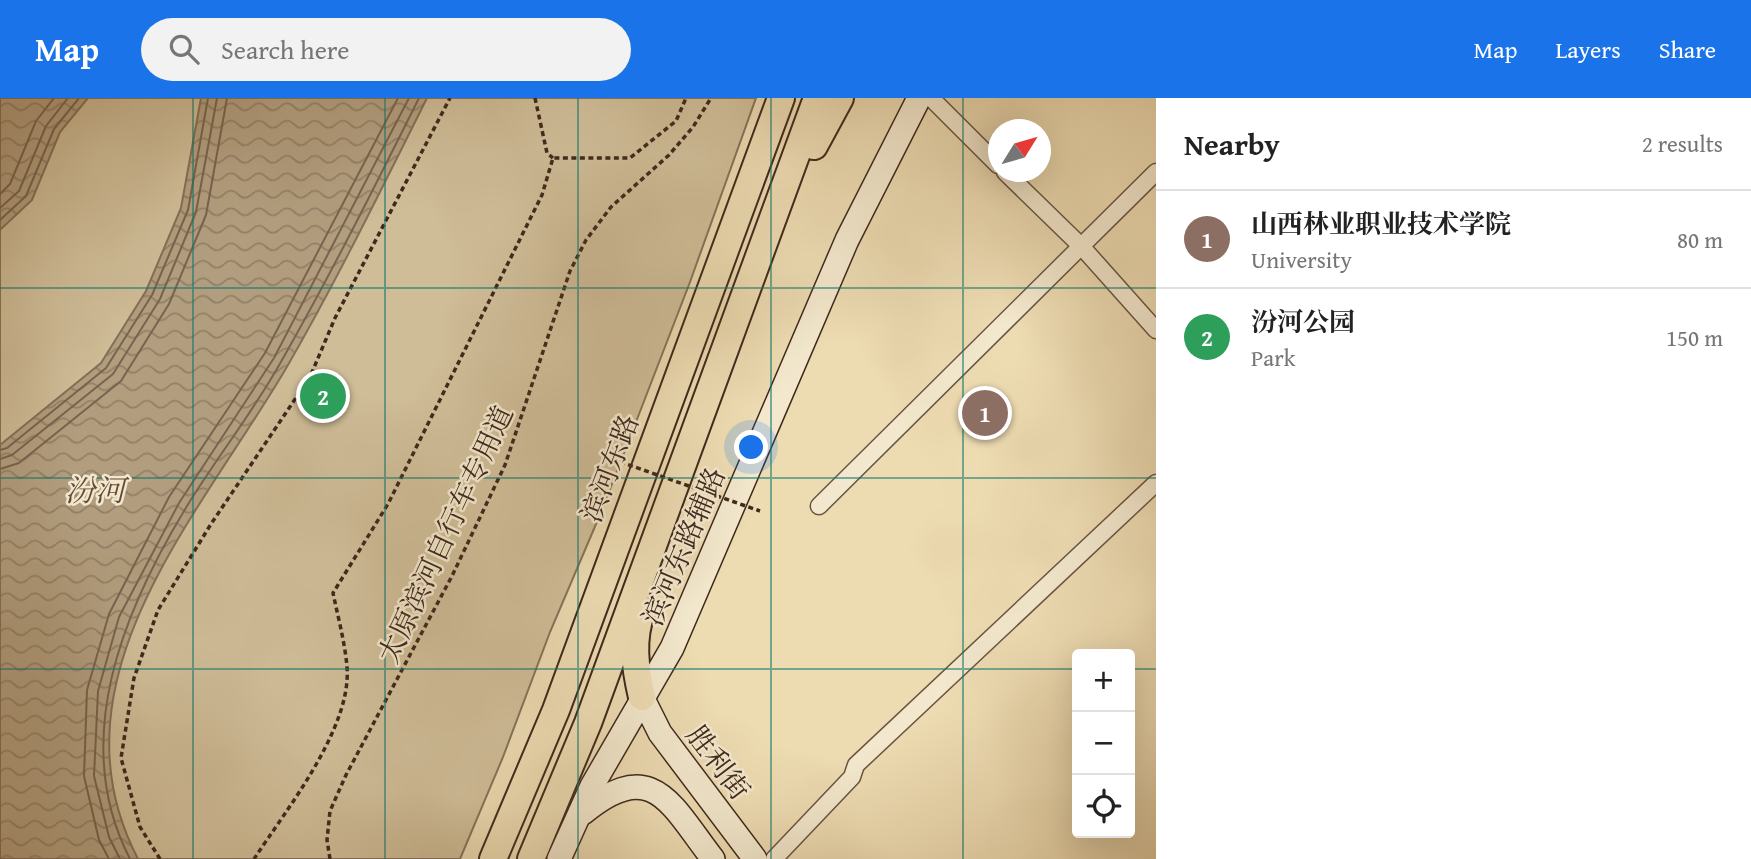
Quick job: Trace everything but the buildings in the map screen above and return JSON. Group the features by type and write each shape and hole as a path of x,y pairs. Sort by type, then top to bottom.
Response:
{"highway":[{"name":"滨河东路","path":"493,859 556,710 781,98"},
{"path":"531,859 588,723 817,98"},
{"path":"775,218 840,98"},
{"path":"642,697 635,666 635,630 694,475 696,426"}],"main road":[{"name":"滨河东路辅路","path":"559,859 578,817 642,697 672,648 847,240 919,98"},
{"name":"胜利街","path":"642,697 660,733 755,859"},
{"path":"664,796 670,773 688,769"},
{"path":"578,817 608,793 626,787 646,787 664,796 713,859"}],"street":[{"path":"931,98 988,154"},
{"path":"819,506 1156,172"},
{"path":"1016,182 1082,247 1156,330"},
{"path":"774,859 852,777 856,765 1156,483"}],"path":[{"path":"160,859 140,827 121,758 134,678 158,610 211,524 310,377 335,318 450,98"},
{"path":"535,98 547,153 553,158 630,158 677,121 686,98"},
{"name":"太原滨河自行车专用道","path":"330,859 327,840 330,811 346,775 452,576 505,466 570,271 586,240 611,207 669,155 711,98"},
{"path":"254,859 316,768 339,717 348,670 333,593 388,504 542,195 553,158"},
{"path":"612,459 760,511"}],"shaded area":[{"path":"0,98 756,98 690,282 602,510 550,632 503,757 460,859 0,859"}],"water":[{"path":"0,98 88,98 60,132 32,200 0,230"},
{"name":"汾河","path":"201,98 427,98 342,266 288,365 178,538 146,599 122,662 110,726 114,792 138,859 0,859 0,445 101,363 146,291 181,208"}],"place":[{"name":"汾河公园","path":"323,396"},
{"name":"山西林业职业技术学院","path":"985,413"}]}
